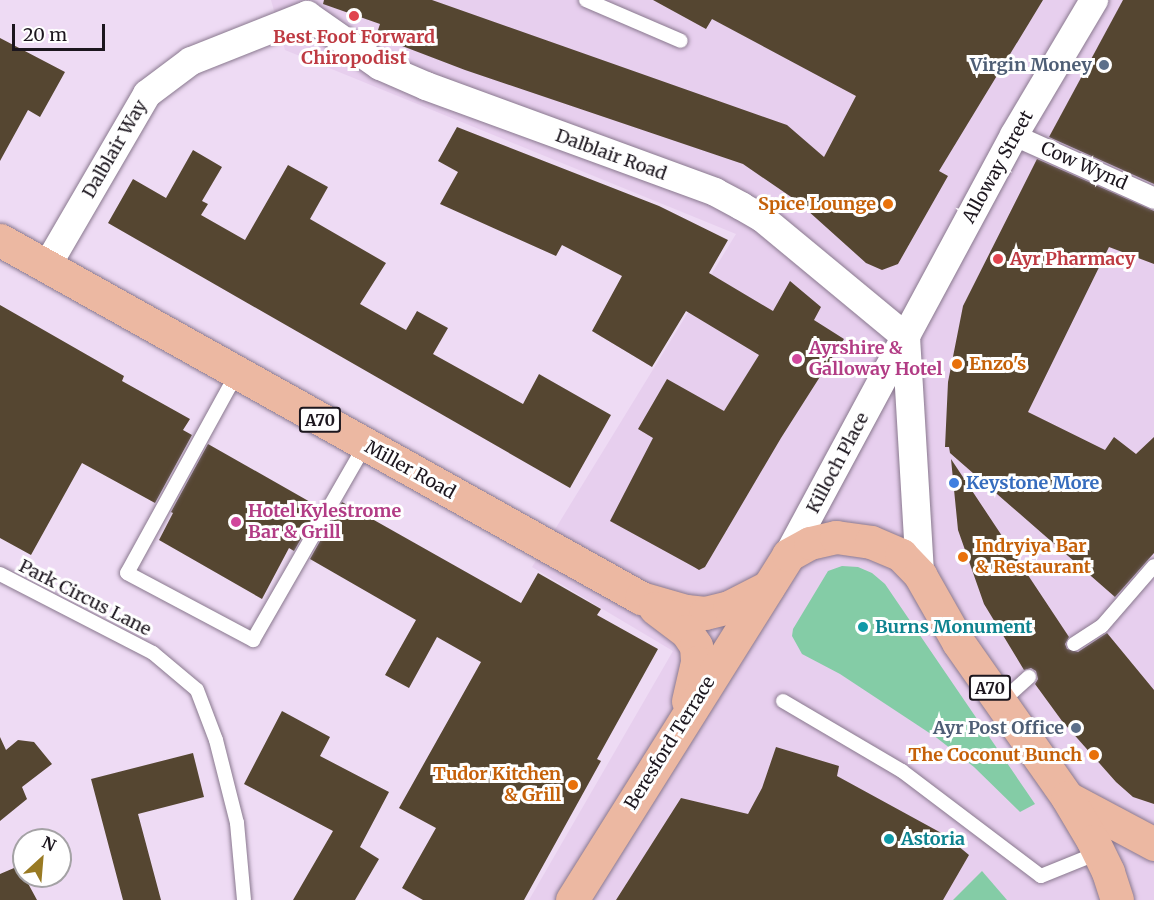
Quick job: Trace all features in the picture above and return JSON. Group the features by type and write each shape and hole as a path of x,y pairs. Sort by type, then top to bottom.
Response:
{"main road":[{"name":"Miller Road","path":"0,240 641,598 686,611 705,613 729,607 768,587"},
{"name":"A70","path":"789,555 810,543 836,537 871,542 901,555 920,575 958,642 1067,797 1100,852 1117,900"},
{"name":"Killoch Place","path":"768,587 789,555"},
{"name":"Beresford Terrace","path":"572,900 768,587"},
{"path":"641,598 686,630 696,646 697,662 683,722"},
{"name":"A70","path":"1067,797 1154,844"}],"street":[{"name":"Alloway Street","path":"906,337 1014,135 1094,0"},
{"name":"Dalblair Way","path":"47,266 147,94 190,61 307,7"},
{"name":"Dalblair Road","path":"307,7 380,66 426,86 715,192 741,206 762,218 906,337"},
{"name":"Cow Wynd","path":"1014,135 1154,198"},
{"name":"Killoch Place","path":"789,555 906,337"},
{"path":"906,337 920,575"}],"lane":[{"path":"586,0 681,40"},
{"path":"237,373 127,573 253,640 365,445"},
{"path":"1074,644 1102,626 1154,566"},
{"name":"Park Circus Lane","path":"0,574 153,653 197,690 207,714 237,823 244,900"},
{"path":"1000,703 1029,676"},
{"path":"783,700 902,771 1041,876 1100,852"}],"shaded area":[{"path":"271,0 1154,0 1154,900 529,900 673,651 532,567 736,234 285,50"}],"green space":[{"path":"842,566 858,567 872,573 885,584 1035,804 1020,812 974,767 937,738 840,674 802,654 792,636 793,629 828,571"},
{"path":"982,871 1007,900 953,900"}],"building":[{"path":"324,0 432,0 787,125 824,157 856,96 712,19 706,29 653,0 1043,0 939,171 948,176 898,264 882,270 866,263 797,201 743,164 465,70 376,36 380,24 323,4"},
{"path":"1123,0 1154,0 1154,184 1049,137"},
{"path":"0,38 65,72 40,117 28,110 0,161"},
{"path":"457,127 659,206 728,240 709,273 773,311 790,281 821,307 814,320 844,339 781,438 705,567 699,570 610,521 653,438 638,429 667,379 724,411 759,355 686,311 652,367 592,331 622,276 562,245 556,256 440,204 458,172 438,161"},
{"path":"193,150 222,167 202,201 208,204 201,215 245,240 288,165 328,187 310,219 386,263 360,304 406,330 417,311 448,328 433,354 523,404 539,374 611,415 570,488 108,223 133,179 166,198"},
{"path":"1037,159 1154,211 1154,264 1109,247 1028,412 1105,450 1114,437 1136,454 1154,437 1154,553 1115,597 950,453 949,447 945,447 948,382 963,306"},
{"path":"0,305 124,376 122,381 190,419 183,430 192,435 155,503 82,463 31,555 0,538"},
{"name":"Hotel Kylestrome Bar & Grill","path":"208,444 319,507 294,551 289,548 262,599 159,540 173,513 171,512"},
{"path":"951,459 1069,637 1065,644 1067,649 1078,652 1107,633 1154,690 1154,804 1133,797 1116,782 1062,721 1035,684 1038,679 1036,671 1031,668 1024,670 984,604 958,530"},
{"path":"342,502 521,603 538,573 601,609 597,615 658,649 597,759 601,761 524,900 423,900 402,888 436,828 399,808 481,662 437,637 409,688 385,675 416,620 310,559"},
{"path":"282,711 330,737 320,756 389,792 360,847 379,859 355,900 293,900 333,831 244,784"},
{"path":"0,737 6,750 18,740 34,742 52,764 22,787 27,799 0,821"},
{"path":"776,747 839,766 837,776 945,835 969,855 943,900 616,900 681,798 748,814 762,788"},
{"path":"193,753 204,797 138,814 161,900 123,900 91,779"},
{"path":"12,869 12,888 30,888 37,900 0,900 0,874"}],"place":[{"name":"Best Foot Forward Chiropodist","path":"354,16"},
{"name":"Virgin Money","path":"1104,65"},
{"name":"Spice Lounge","path":"888,204"},
{"name":"Ayr Pharmacy","path":"998,259"},
{"name":"Ayrshire & Galloway Hotel","path":"797,359"},
{"name":"Enzo's","path":"957,364"},
{"name":"Keystone More","path":"954,483"},
{"name":"Hotel Kylestrome Bar & Grill","path":"236,522"},
{"name":"Indryiya Bar & Restaurant","path":"963,557"},
{"name":"Burns Monument","path":"863,627"},
{"name":"Ayr Post Office","path":"1076,728"},
{"name":"The Coconut Bunch","path":"1094,755"},
{"name":"Tudor Kitchen & Grill","path":"573,785"},
{"name":"Astoria","path":"889,839"}]}
